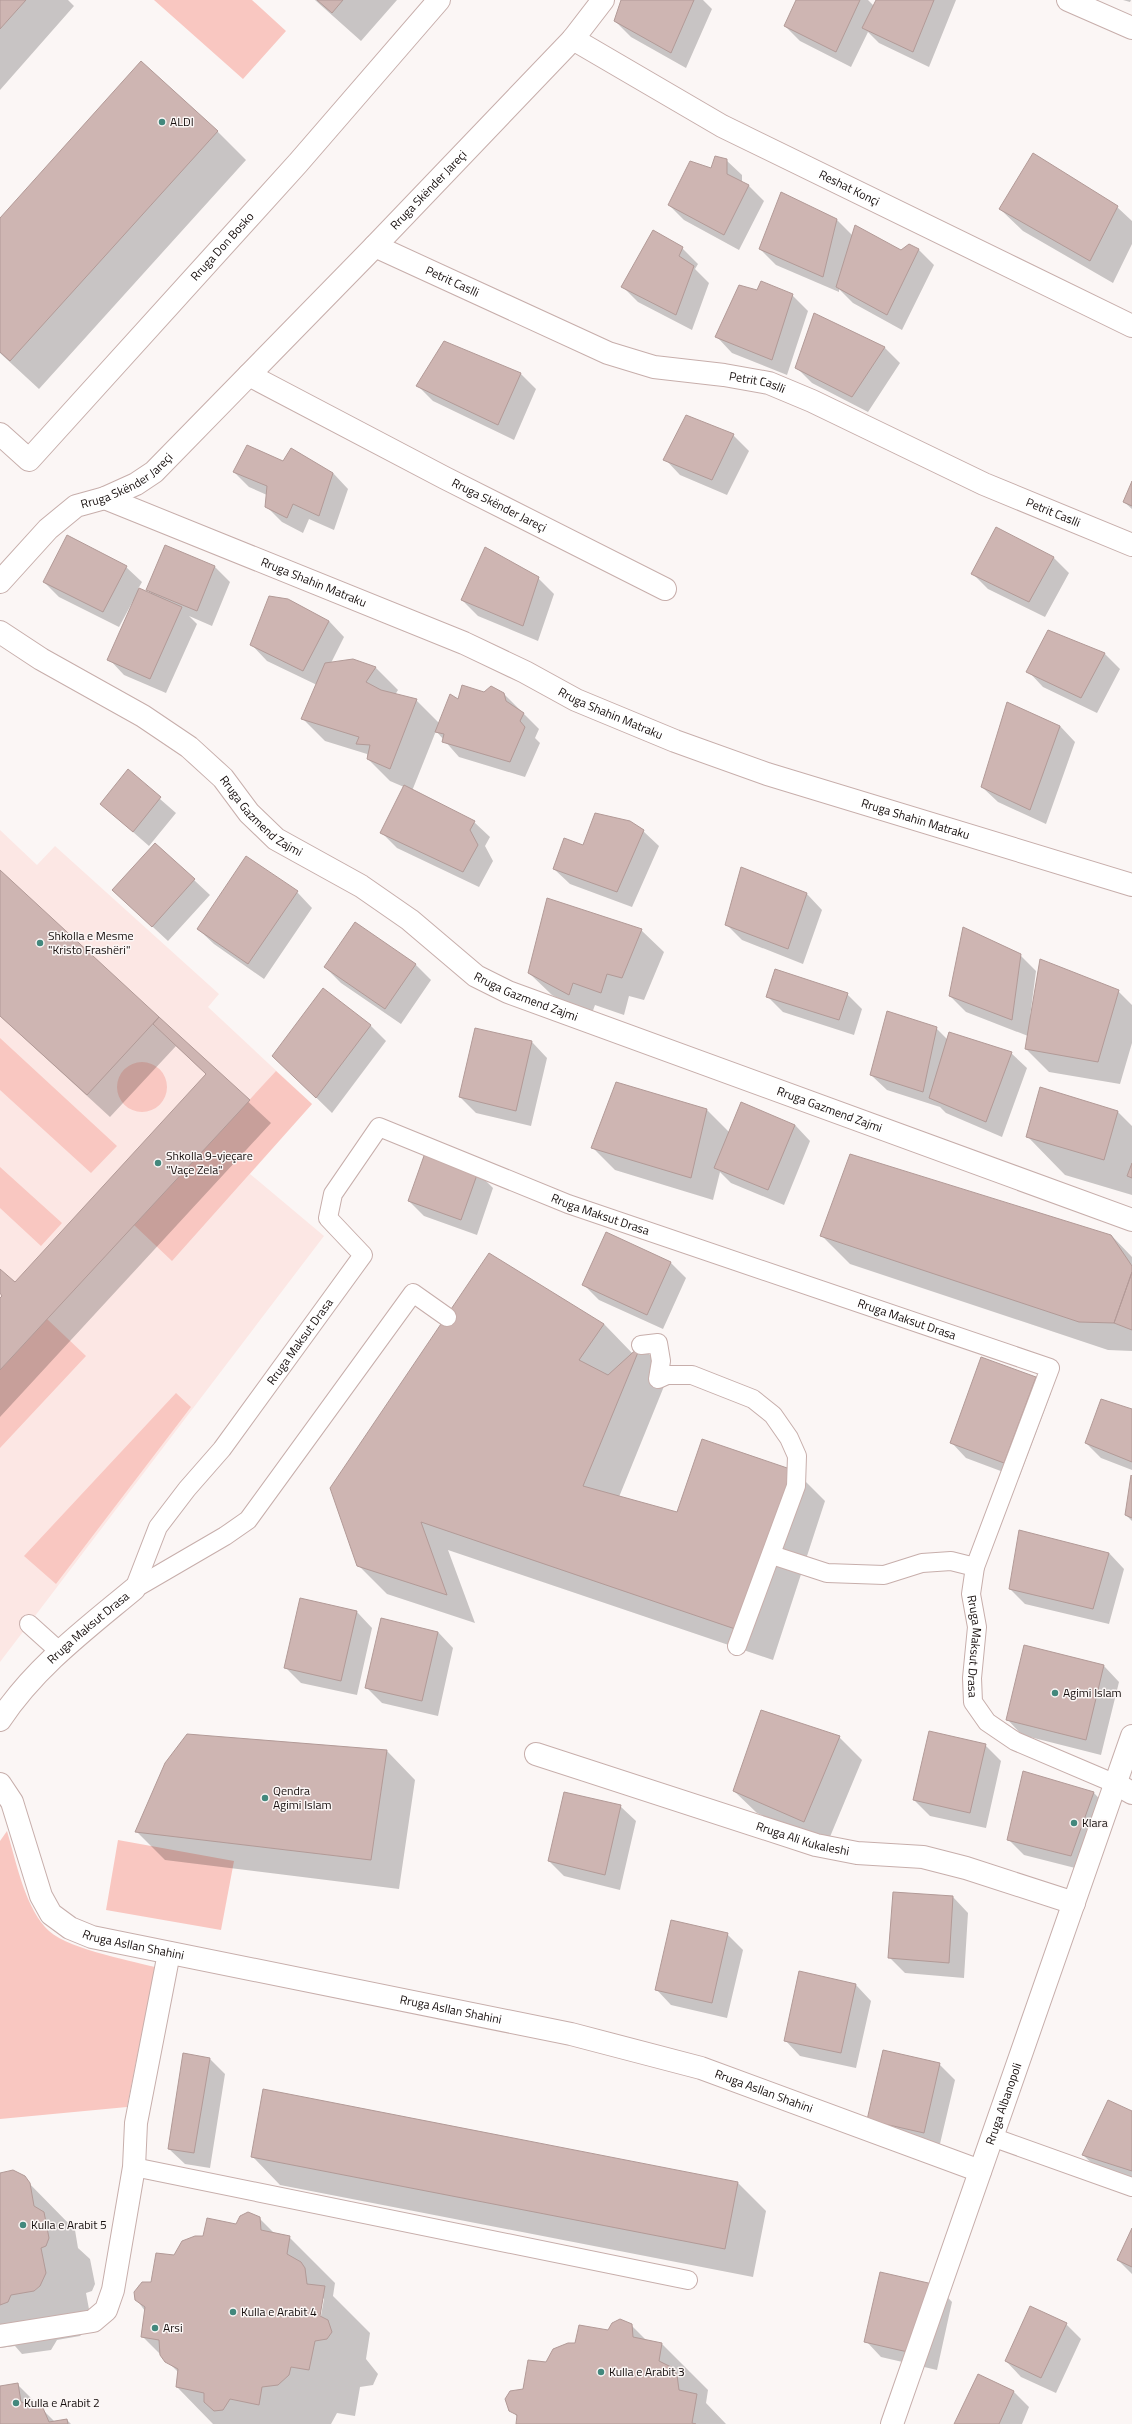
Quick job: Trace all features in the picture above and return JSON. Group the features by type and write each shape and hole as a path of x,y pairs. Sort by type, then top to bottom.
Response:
{"street":[{"name":"Rruga Don Bosko","path":"0,434 29,460 298,163 439,0"},
{"name":"Rruga Skënder Jareçi","path":"0,582 48,529 76,506 105,498 136,484 154,472 375,246 573,39 603,0"},
{"path":"1068,0 1132,28"},
{"name":"Reshat Konçi","path":"573,39 722,126 1132,326"},
{"name":"Petrit Caslli","path":"375,246 608,353 654,367 724,375 769,384 812,401 984,484 1132,545"},
{"name":"Rruga Skënder Jareçi","path":"249,375 445,478 665,589"},
{"name":"Rruga Shahin Matraku","path":"105,498 464,643 576,700 675,741 767,774 1132,885"},
{"name":"Rruga Gazmend Zajmi","path":"0,632 41,660 143,716 189,747 223,778 249,813 276,839 361,886 410,920 476,976 508,992 1132,1220"},
{"name":"Rruga Maksut Drasa","path":"0,1720 28,1683 58,1652 134,1589"},
{"name":"Rruga Albanopoli","path":"892,2424 1074,1903 1124,1788 1132,1736"},
{"name":"Rruga Ali Kukaleshi","path":"536,1754 816,1845 857,1853 923,1857 966,1868 1074,1903"},
{"name":"Rruga Asllan Shahini","path":"0,1784 12,1802 41,1896 51,1914 70,1928 92,1937 570,2034 702,2068 980,2172"},
{"path":"0,2336 93,2321 106,2310 113,2290 134,2167 136,2123 169,1953"}],"lane":[{"name":"Rruga Maksut Drasa","path":"134,1589 158,1527 186,1490 222,1449 364,1255 328,1218 333,1194 379,1127 568,1204 1050,1368 975,1567 971,1594 977,1634 972,1678 973,1702 987,1722 1015,1740 1124,1788"},
{"path":"134,1589 225,1536 248,1520 412,1293 447,1317"},
{"path":"641,1345 658,1343 661,1361 658,1380 666,1375 692,1376 753,1399 773,1415 789,1438 797,1456 796,1486 772,1555 737,1646"},
{"path":"772,1555 827,1573 884,1575 922,1563 951,1561 975,1567"},
{"path":"29,1624 58,1652"},
{"path":"992,2137 1132,2187"},
{"path":"134,2167 688,2280"}],"shaded area":[{"path":"154,0 252,0 286,31 243,79"},
{"path":"0,830 37,865 55,846 219,994 208,1007 312,1104 250,1174 324,1236 0,1662"},
{"path":"0,1038 117,1146 91,1173 0,1090"},
{"path":"142,1062 151,1064 162,1073 167,1087 165,1096 156,1107 142,1112 133,1110 122,1101 117,1087 119,1078 128,1067"},
{"path":"276,1071 312,1104 172,1261 134,1225"},
{"path":"0,1167 62,1223 41,1246 0,1208"},
{"path":"47,1319 86,1356 0,1448 0,1370"},
{"path":"176,1393 191,1407 56,1584 24,1556"},
{"path":"7,1831 26,1894 31,1906 45,1927 66,1941 80,1947 155,1967 127,2107 0,2119 0,1841"},
{"path":"118,1840 234,1861 221,1930 106,1910"}],"building":[{"path":"0,0 26,0 0,29"},
{"path":"317,0 343,0 332,13"},
{"path":"621,0 694,0 671,53 614,21"},
{"path":"796,0 860,0 836,52 784,26"},
{"path":"876,0 934,0 913,52 862,28"},
{"path":"141,61 218,131 10,361 0,352 0,218"},
{"path":"1033,153 1118,206 1090,261 999,209"},
{"path":"715,156 727,159 727,174 749,185 724,235 668,205 690,161 711,168"},
{"path":"781,192 837,219 823,277 759,249"},
{"path":"855,225 901,250 909,244 919,249 887,315 836,287"},
{"path":"653,230 683,247 679,256 694,266 676,315 621,287"},
{"path":"761,281 793,294 772,360 715,337 739,285 757,290"},
{"path":"814,313 885,347 852,397 795,368"},
{"path":"444,341 521,373 498,425 416,386"},
{"path":"686,415 734,434 712,480 663,460"},
{"path":"247,445 283,461 291,448 333,473 319,516 293,504 287,518 265,507 267,486 233,472"},
{"path":"1132,481 1132,506 1123,502"},
{"path":"996,527 1054,557 1029,602 971,574"},
{"path":"67,535 127,566 103,612 43,582"},
{"path":"165,545 215,566 197,611 146,590"},
{"path":"485,547 539,577 523,626 461,600"},
{"path":"139,588 182,607 150,679 107,660"},
{"path":"269,596 288,599 329,621 303,671 250,645"},
{"path":"1048,630 1105,653 1081,698 1026,672"},
{"path":"353,659 376,667 366,682 381,690 417,699 390,769 367,759 370,745 356,744 359,737 301,719 325,663"},
{"path":"462,685 484,692 491,686 504,693 506,701 524,713 520,721 525,727 510,762 442,742 444,734 435,732 450,694 458,699"},
{"path":"1007,702 1060,726 1030,810 981,787"},
{"path":"128,769 161,797 133,832 100,804"},
{"path":"404,785 475,821 470,830 478,845 463,872 380,833"},
{"path":"595,813 630,821 644,830 617,892 553,869 564,838 583,845"},
{"path":"155,843 195,879 152,927 112,890"},
{"path":"246,856 298,891 248,964 197,929"},
{"path":"741,867 807,893 788,949 725,925"},
{"name":"Shkolla e Mesme \"Kristo Frashëri\"","path":"0,870 159,1017 87,1095 0,1016"},
{"path":"547,898 642,929 622,978 607,974 601,993 573,983 569,995 528,973"},
{"path":"355,922 416,964 385,1009 324,967"},
{"path":"963,927 1021,954 1012,1020 949,996"},
{"path":"1040,959 1119,990 1098,1062 1025,1049"},
{"path":"775,969 848,993 839,1020 766,997"},
{"path":"323,988 371,1025 316,1098 272,1056"},
{"path":"887,1011 937,1027 923,1092 870,1075"},
{"name":"Shkolla 9-vjeçare \"Vaçe Zela\"","path":"159,1017 250,1100 0,1370 0,1298 2,1296 0,1293 0,1269 15,1282 206,1074 153,1024"},
{"path":"475,1028 532,1041 516,1111 459,1097"},
{"path":"949,1032 1012,1052 986,1122 929,1098"},
{"path":"616,1082 707,1109 691,1178 591,1148"},
{"path":"1040,1087 1118,1111 1104,1160 1026,1137"},
{"path":"741,1102 795,1125 768,1190 714,1168"},
{"path":"425,1153 478,1172 461,1220 408,1201"},
{"path":"850,1154 1111,1235 1132,1266 1132,1272 1114,1323 1079,1322 820,1236"},
{"path":"1132,1163 1132,1178 1127,1176"},
{"path":"606,1232 671,1262 647,1315 582,1285"},
{"path":"489,1253 604,1324 579,1360 608,1375 641,1345 583,1486 677,1512 702,1439 796,1471 744,1632 421,1522 447,1595 357,1566 330,1488"},
{"path":"1132,1272 1132,1330 1114,1323"},
{"path":"981,1357 1036,1377 1004,1463 950,1443"},
{"path":"1101,1399 1132,1409 1132,1462 1085,1443"},
{"path":"1131,1475 1132,1476 1132,1518 1125,1515"},
{"path":"1019,1530 1109,1553 1093,1609 1009,1589"},
{"path":"300,1598 357,1611 341,1681 284,1668"},
{"path":"381,1618 438,1632 422,1701 365,1688"},
{"name":"Agimi Islam","path":"1024,1645 1104,1665 1086,1740 1006,1720"},
{"path":"761,1710 840,1736 804,1822 733,1791"},
{"path":"929,1731 986,1744 970,1813 913,1800"},
{"name":"Qendra Agimi Islam","path":"187,1734 387,1750 371,1860 135,1832 165,1763"},
{"path":"1023,1771 1094,1792 1071,1856 1007,1840"},
{"path":"564,1792 621,1805 605,1875 548,1861"},
{"path":"893,1892 953,1896 949,1963 888,1958"},
{"path":"671,1920 728,1933 712,2003 655,1990"},
{"path":"799,1971 856,1984 841,2053 784,2041"},
{"path":"883,2050 940,2063 924,2133 867,2120"},
{"path":"183,2053 210,2058 194,2153 168,2149"},
{"path":"263,2089 738,2182 725,2249 251,2157"},
{"path":"1108,2100 1132,2111 1132,2171 1082,2155"},
{"name":"Kulla e Arabit 5","path":"13,2170 25,2176 30,2183 34,2206 44,2212 49,2238 46,2246 41,2248 46,2273 40,2286 34,2291 11,2295 8,2302 0,2305 0,2173"},
{"name":"Kulla e Arabit 4","path":"248,2212 260,2217 261,2230 290,2236 287,2254 301,2262 305,2268 307,2284 325,2286 320,2316 328,2320 332,2332 327,2339 315,2341 309,2370 291,2367 289,2375 278,2385 262,2387 259,2405 230,2399 223,2410 214,2411 204,2402 204,2393 176,2387 178,2369 165,2362 160,2355 159,2340 141,2337 145,2307 135,2300 134,2292 142,2282 151,2282 156,2253 174,2255 182,2241 195,2236 203,2236 207,2218 236,2224 240,2216"},
{"path":"1132,2228 1132,2267 1117,2260"},
{"path":"880,2272 937,2285 921,2355 864,2342"},
{"path":"1030,2306 1067,2323 1041,2378 1005,2361"},
{"name":"Kulla e Arabit 3","path":"620,2319 632,2324 633,2337 662,2343 659,2361 673,2368 677,2375 679,2390 697,2394 692,2423 696,2424 516,2424 517,2415 509,2411 505,2399 510,2391 523,2389 528,2360 546,2362 553,2349 568,2343 575,2343 579,2325 608,2330 612,2323"},
{"path":"978,2374 1014,2391 999,2424 954,2424"},
{"name":"Kulla e Arabit 2","path":"18,2383 21,2402 36,2404 43,2408 49,2422 67,2419 68,2424 0,2424 0,2386"}],"place":[{"name":"ALDI","path":"162,122"},
{"name":"Shkolla e Mesme \"Kristo Frashëri\"","path":"40,943"},
{"name":"Shkolla 9-vjeçare \"Vaçe Zela\"","path":"158,1163"},
{"name":"Agimi Islam","path":"1055,1693"},
{"name":"Qendra Agimi Islam","path":"265,1798"},
{"name":"Klara","path":"1074,1823"},
{"name":"Kulla e Arabit 5","path":"23,2225"},
{"name":"Kulla e Arabit 4","path":"233,2312"},
{"name":"Arsi","path":"155,2328"},
{"name":"Kulla e Arabit 3","path":"601,2372"},
{"name":"Kulla e Arabit 2","path":"16,2403"}]}
